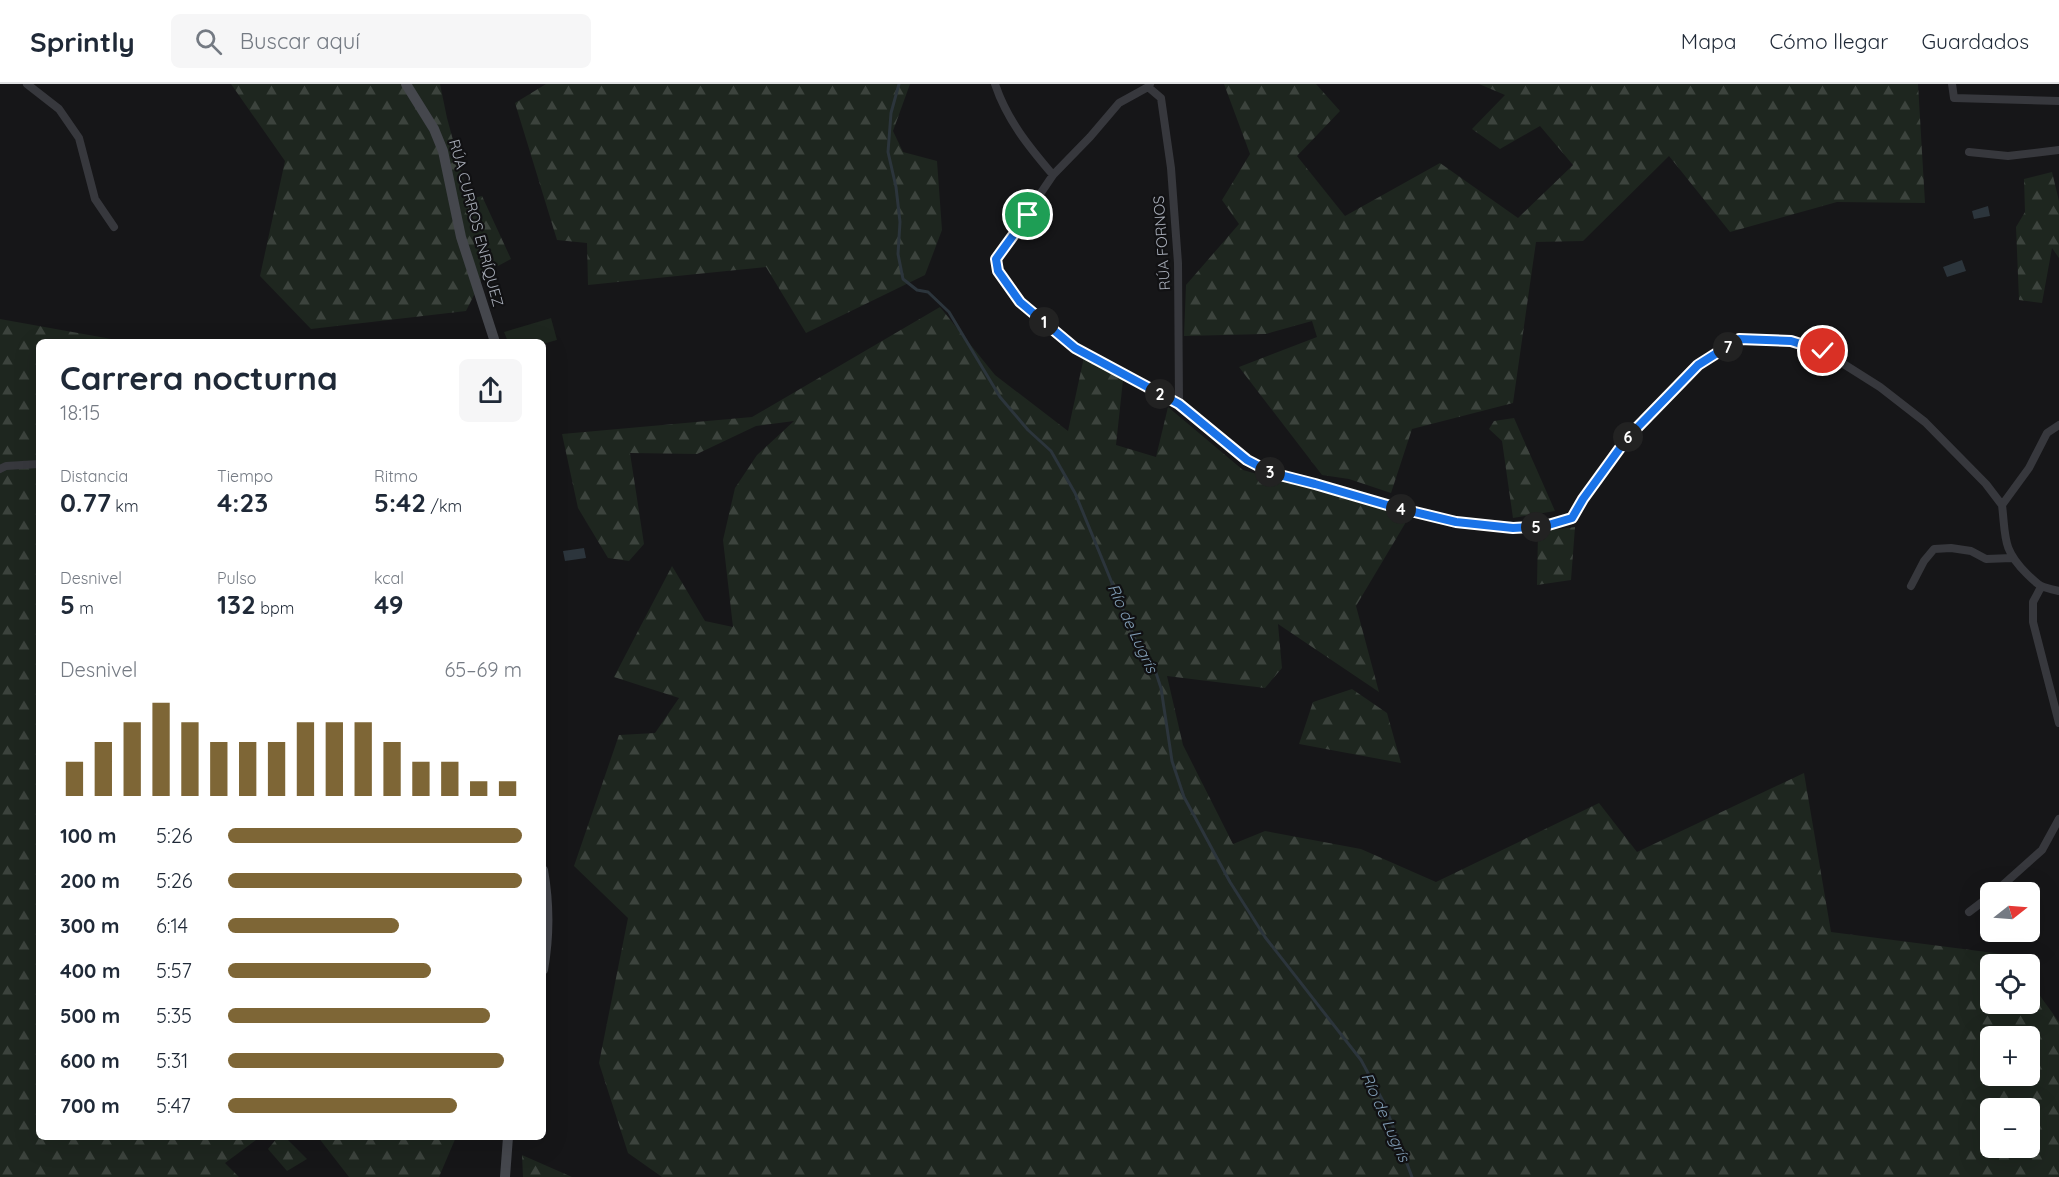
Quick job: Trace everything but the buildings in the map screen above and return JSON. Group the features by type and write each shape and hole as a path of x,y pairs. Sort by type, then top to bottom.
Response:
{"street":[{"path":"27,84 59,109 79,138 95,199 114,227"},
{"name":"RÚA CURROS ENRÍQUEZ","path":"406,84 434,129 443,151 461,237 494,339"},
{"path":"995,84 1002,105 1024,142 1053,176"},
{"path":"1952,84 1954,98 2059,101"},
{"name":"RÚA FORNOS","path":"1179,404 1180,294 1171,168 1161,98 1149,85 1119,103 1053,176 996,259 998,271 1020,302 1075,348 1179,404 1247,460 1272,473 1456,522 1513,528 1545,526 1572,518 1628,437 1698,365 1739,339 1791,341 1823,351 1880,387 1916,415 1986,484 2002,505"},
{"path":"1969,152 2008,156 2059,150"},
{"path":"2059,425 2047,434 2029,468 2002,505 2007,545 2012,558 2041,587 2059,591"},
{"path":"0,469 6,466 36,464"},
{"path":"1911,586 1924,561 1934,549 1951,548 1971,551 1986,559 2012,558"},
{"path":"2041,587 2033,602 2033,622 2059,723"},
{"path":"2006,882 2042,850 2059,819"},
{"path":"546,895 548,912 546,954"},
{"path":"1969,912 1980,904"},
{"path":"505,1177 508,1140"}],"green space":[{"path":"231,84 440,84 469,199 482,196 511,259 485,273 466,311 311,329 260,276 285,161"},
{"path":"546,84 910,84 893,131 903,152 937,161 942,230 925,275 806,333 766,267 588,285 587,243 557,240 515,103"},
{"path":"1224,84 1316,84 1340,111 1297,156 1345,216 1440,163 1518,218 1573,165 1540,126 1500,149 1472,129 1505,95 1479,84 1918,84 1925,203 1837,202 1730,232 1669,156 1583,241 1536,242 1513,403 1412,429 1391,493 1349,479 1322,475 1239,367 1317,337 1312,321 1266,334 1184,336 1186,285 1239,224 1222,200 1250,154"},
{"path":"2052,172 2059,201 2059,258 2052,248 2042,303 2019,300 2016,227 2025,212 2024,179"},
{"path":"940,307 995,375 1068,431 1084,357 1123,380 1116,445 1156,457 1168,407 1243,470 1409,517 1356,606 1379,692 1278,624 1282,668 1265,688 1167,676 1183,745 1233,844 1265,831 1361,849 1436,882 1599,803 1637,852 1804,773 1831,932 2002,954 1980,954 1980,1014 2040,1014 2040,996 2059,1022 2059,1177 662,1177 628,1153 599,1063 628,918 574,866 619,735 655,733 679,698 614,677 672,566 705,621 733,627 723,540 735,488 757,455 794,421 756,426 697,454 630,453 644,544 629,561 608,558 578,508 562,434 752,417"},
{"path":"551,318 557,340 546,343 546,339 507,339 504,332"},
{"path":"0,319 111,339 36,339 36,1140 256,1140 225,1163 239,1177 0,1177"},
{"path":"1514,418 1555,511 1513,518 1502,441 1489,429 1494,421"},
{"path":"1575,527 1571,580 1537,585 1538,532"},
{"path":"1352,689 1387,713 1401,763 1299,744 1313,702"},
{"path":"276,1140 288,1140 307,1159 287,1171 268,1149"},
{"path":"320,1140 455,1140 439,1177 349,1177"},
{"path":"522,1155 572,1177 523,1177"}],"shaded area":[{"path":"1988,206 1990,216 1974,219 1972,211"},
{"path":"1962,260 1966,271 1947,277 1943,267"},
{"path":"584,548 586,558 565,561 563,551"}],"waterway":[{"name":"Río de Lugrís","path":"899,84 891,113 888,152 896,187 900,222 898,254 903,279 917,290 928,292 949,312 1000,397 1028,430 1051,451 1075,493 1135,639 1155,670 1161,688 1172,761 1184,797 1230,882 1265,937 1361,1060 1384,1103 1412,1177"}],"route":[{"path":"1028,215 996,259 998,271 1020,302 1075,348 1179,404 1247,460 1272,473 1456,522 1513,528 1545,526 1572,518 1595,481 1647,416 1698,365 1739,339 1791,341 1823,351"}]}
